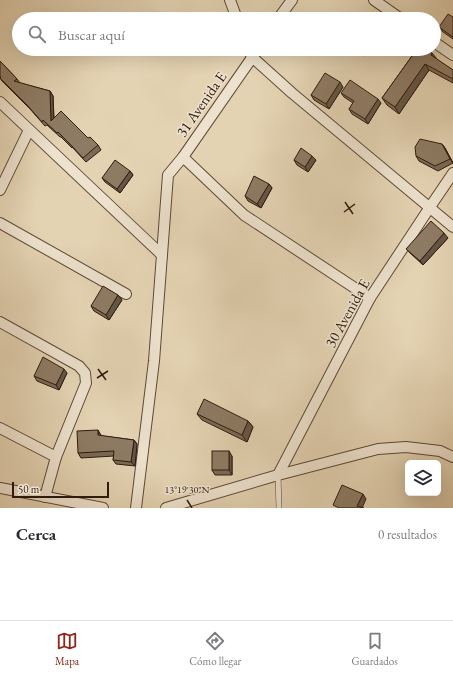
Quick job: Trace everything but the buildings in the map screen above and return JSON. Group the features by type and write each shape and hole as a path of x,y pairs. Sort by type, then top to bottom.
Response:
{"street":[{"path":"230,0 234,12"},
{"path":"283,12 292,0"},
{"path":"374,0 391,12"},
{"path":"441,47 453,55"},
{"name":"31 Avenida E","path":"136,508 154,361 168,175 183,157 250,56"},
{"path":"257,56 292,93 453,227"},
{"path":"0,102 162,255"},
{"path":"0,190 30,130"},
{"path":"183,157 244,215 370,298"},
{"name":"30 Avenida E","path":"278,475 370,298 453,173"},
{"path":"0,223 126,294"},
{"path":"0,322 80,366 85,373 86,383 56,457 45,497"},
{"path":"0,428 56,457"},
{"path":"166,508 278,475 378,449 406,447 440,451 453,457"},
{"path":"0,488 103,508"}],"lane":[{"path":"278,475 279,508"}]}
